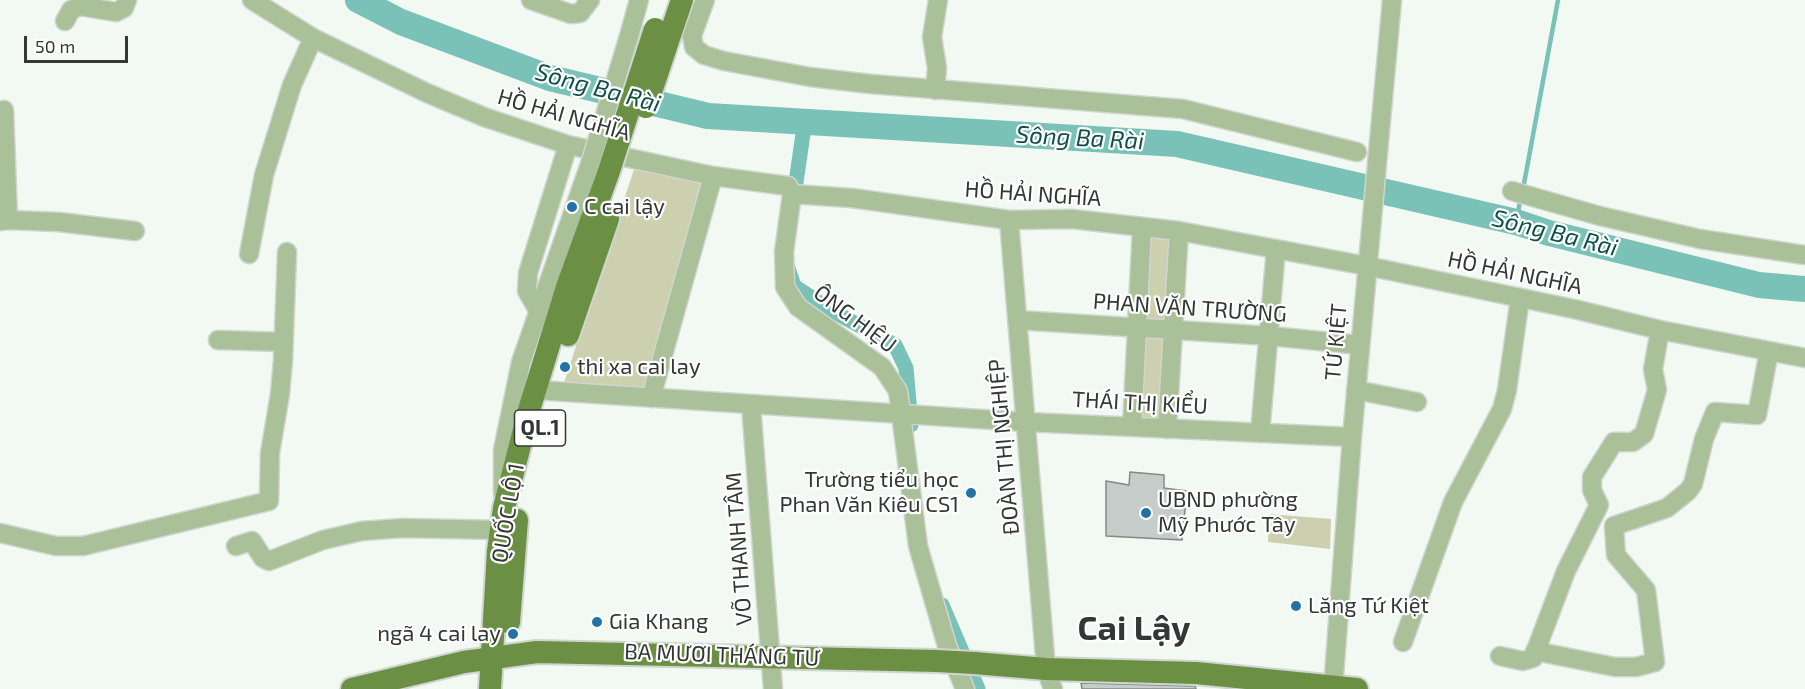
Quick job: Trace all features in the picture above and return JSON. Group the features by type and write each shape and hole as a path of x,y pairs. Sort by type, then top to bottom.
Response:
{"main road":[{"name":"QL.1","path":"663,32 666,0"},
{"name":"QL.1","path":"607,169 663,32 682,0"},
{"name":"QUỐC LỘ 1","path":"490,689 499,656 521,492 542,391 567,287 607,169"},
{"name":"QUỐC LỘ 1","path":"505,689 499,656 503,519 542,391"},
{"name":"BA MƯƠI THÁNG TƯ","path":"352,689 499,656 581,651 974,663 1050,679"},
{"path":"1050,679 1196,673 1357,689"}],"street":[{"path":"65,21 71,10 80,6 116,12 124,8 127,0"},
{"name":"HỒ HẢI NGHĨA","path":"252,0 313,38 426,93 484,117 568,145 713,176 788,186 799,196 852,198 1009,220 1072,219 1179,231 1367,266 1660,330 1805,358"},
{"path":"531,0 571,14 580,13 590,0"},
{"path":"236,546 252,542 263,558 269,561 323,540 362,531 503,519 502,469 507,425 521,362 538,310 607,169 629,36 639,0"},
{"path":"705,0 692,36 694,47 704,55 724,61 810,77 935,90 1184,110 1357,152"},
{"path":"935,90 937,68 932,37 938,0"},
{"name":"TỨ KIỆT","path":"1333,687 1356,390 1379,165 1392,0"},
{"path":"249,255 264,175 292,85 313,38"},
{"path":"4,110 4,221 59,222 135,231"},
{"path":"538,310 528,291 528,273 568,145"},
{"path":"651,398 713,176"},
{"path":"1520,193 1669,232 1805,255"},
{"name":"ÔNG HIỆU","path":"799,196 783,274 789,297 798,307 882,367 898,391 903,415 918,546 947,646 965,689"},
{"name":"ĐOÀN THỊ NGHIỆP","path":"1009,220 1050,679"},
{"path":"1132,427 1142,227"},
{"path":"1167,429 1179,231"},
{"path":"1260,433 1276,249"},
{"path":"0,533 56,546 83,546 269,501 270,453 280,394 287,252"},
{"path":"1403,642 1453,502 1502,409 1508,390 1520,298"},
{"name":"PHAN VĂN TRƯỜNG","path":"1017,320 1174,332 1270,336 1360,345"},
{"path":"1500,656 1529,661 1566,571 1599,505 1592,490 1592,477 1614,442 1633,442 1644,434 1649,424 1658,390 1653,369 1660,330"},
{"path":"218,340 283,342"},
{"path":"1535,651 1615,667 1636,667 1655,662 1646,590 1616,555 1614,526 1667,508 1688,491 1694,484 1704,439 1715,412 1757,415 1769,351"},
{"path":"1356,390 1418,402"},
{"path":"542,391 903,415"},
{"name":"VÕ THANH TÂM","path":"751,405 773,689"},
{"name":"THÁI THỊ KIỂU","path":"903,415 1352,437"}],"green space":[{"path":"640,151 712,173 642,397 561,392"},
{"path":"1142,227 1179,231 1167,429 1132,427"},
{"path":"1269,514 1331,519 1330,549 1268,542"}],"building":[{"name":"UBND phường Mỹ Phước Tây","path":"1130,472 1164,475 1164,488 1187,491 1182,540 1106,536 1106,481 1129,485"},
{"path":"1081,683 1195,686 1196,689 1082,689"}],"waterway":[{"name":"Sông Ba Rài","path":"358,0 401,22 550,78 708,116 1177,144 1516,222 1549,233 1759,285 1805,289"},
{"path":"1523,189 1558,0"},
{"path":"793,203 805,120"},
{"path":"1516,222 1521,197"},
{"path":"788,268 794,286 827,308 895,345 906,368 911,425"},
{"path":"942,605 978,689"}],"place":[{"name":"C cai lậy","path":"572,207"},
{"name":"thi xa cai lay","path":"565,367"},
{"name":"Trường tiểu học Phan Văn Kiêu CS1","path":"971,493"},
{"name":"UBND phường Mỹ Phước Tây","path":"1146,513"},
{"name":"Lăng Tứ Kiệt","path":"1296,606"},
{"name":"Gia Khang","path":"597,622"},
{"name":"ngã 4 cai lay","path":"513,634"}],"district":[{"name":"Cai Lậy","path":"1134,629"}]}
